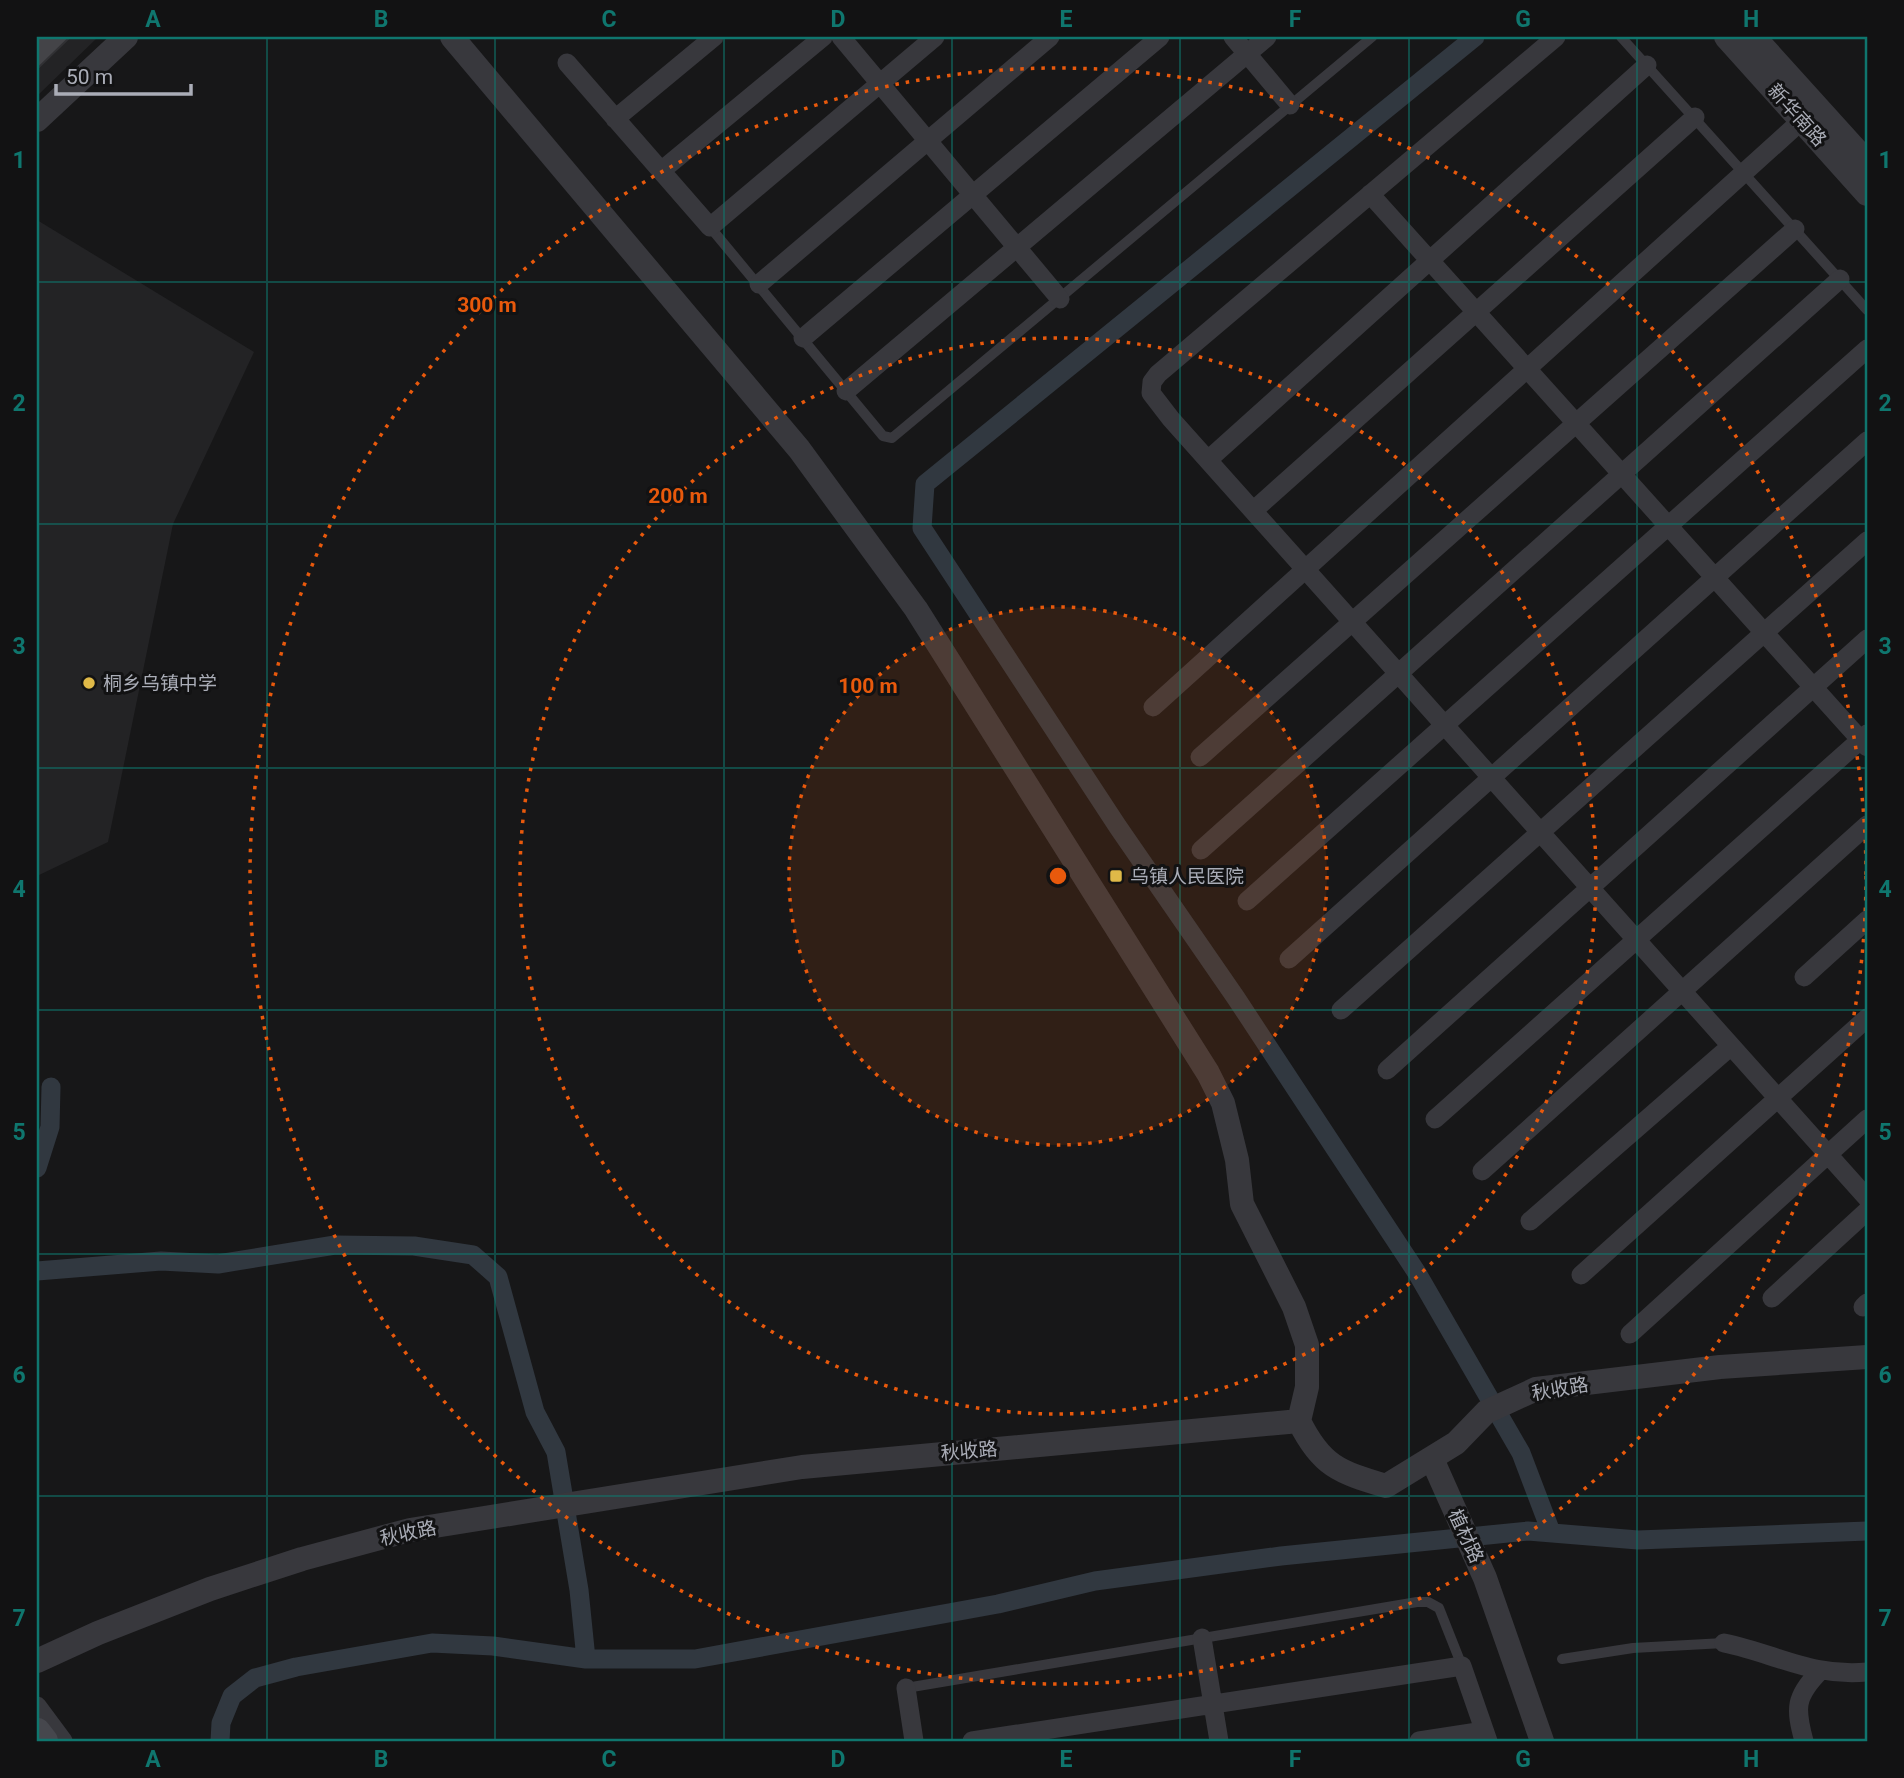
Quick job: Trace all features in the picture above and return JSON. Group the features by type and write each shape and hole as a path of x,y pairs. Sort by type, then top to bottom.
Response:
{"main road":[{"path":"37,1732 44,1741"}],"street":[{"path":"37,120 126,37"},
{"path":"452,37 799,449 901,588 1193,1050 1223,1103 1237,1160 1242,1204 1294,1307 1307,1345 1307,1387 1299,1421"},
{"path":"615,119 713,37"},
{"path":"661,171 822,37"},
{"path":"841,37 1060,299"},
{"path":"567,63 710,227 934,37"},
{"path":"759,285 1050,37"},
{"path":"803,338 1160,37"},
{"path":"1233,37 1290,105"},
{"path":"846,391 1268,37"},
{"path":"1556,37 1152,382 1151,393 1867,1198"},
{"name":"新华南路","path":"1726,37 1867,162"},
{"name":"新华南路","path":"1754,37 1867,194"},
{"path":"1208,460 1647,65"},
{"path":"1153,708 1810,114"},
{"path":"1254,511 1695,117"},
{"path":"1370,194 1764,633 1865,740 1435,1119"},
{"path":"1200,757 1795,229"},
{"path":"1201,850 1839,279"},
{"path":"1247,901 1867,349"},
{"path":"1289,959 1867,440"},
{"path":"1341,1010 1867,541"},
{"path":"1387,1070 1867,639"},
{"path":"1482,1171 1867,825"},
{"path":"1804,977 1867,920"},
{"path":"1581,1275 1867,1018"},
{"path":"1530,1221 1731,1046"},
{"path":"1630,1334 1867,1119"},
{"path":"1772,1298 1867,1211"},
{"name":"秋收路","path":"37,1661 97,1633 210,1589 302,1559 410,1530 802,1467 1299,1421 1313,1450 1345,1474 1385,1486 1456,1443 1486,1412 1536,1389 1720,1367 1867,1357"},
{"name":"植材路","path":"1432,1459 1485,1578 1542,1741"},
{"path":"1202,1638 1219,1741"},
{"path":"1724,1643 1759,1650 1819,1672 1867,1672"},
{"path":"972,1741 1462,1666 1486,1736 1419,1741"},
{"path":"1804,1741 1797,1705 1804,1687 1819,1672"},
{"path":"906,1688 914,1741"},
{"path":"37,1706 63,1741"}],"lane":[{"path":"710,227 883,436 892,438 1372,37"},
{"path":"1622,37 1867,310"},
{"path":"906,1688 1429,1602 1439,1608 1462,1666"},
{"path":"1562,1659 1633,1648 1724,1643"}],"shaded area":[{"path":"37,37 98,37 37,96"},
{"name":"桐乡乌镇中学","path":"37,220 254,352 173,524 108,842 37,876"}],"building":[{"path":"37,37 70,37 37,69"}],"waterway":[{"path":"1475,37 925,484 922,528 1118,827 1236,998 1417,1273 1521,1453 1551,1532"},
{"path":"37,1168 50,1127 51,1087"},
{"path":"37,1271 161,1261 218,1264 335,1245 414,1246 473,1255 498,1277 535,1412 556,1452 579,1590 586,1659"},
{"path":"220,1741 221,1723 232,1696 255,1678 296,1667 432,1643 493,1646 586,1659 695,1659 998,1604 1095,1581 1281,1556 1528,1531 1638,1540 1867,1531"}],"place":[{"name":"桐乡乌镇中学","path":"89,683"},
{"name":"乌镇人民医院","path":"1116,876"}]}
